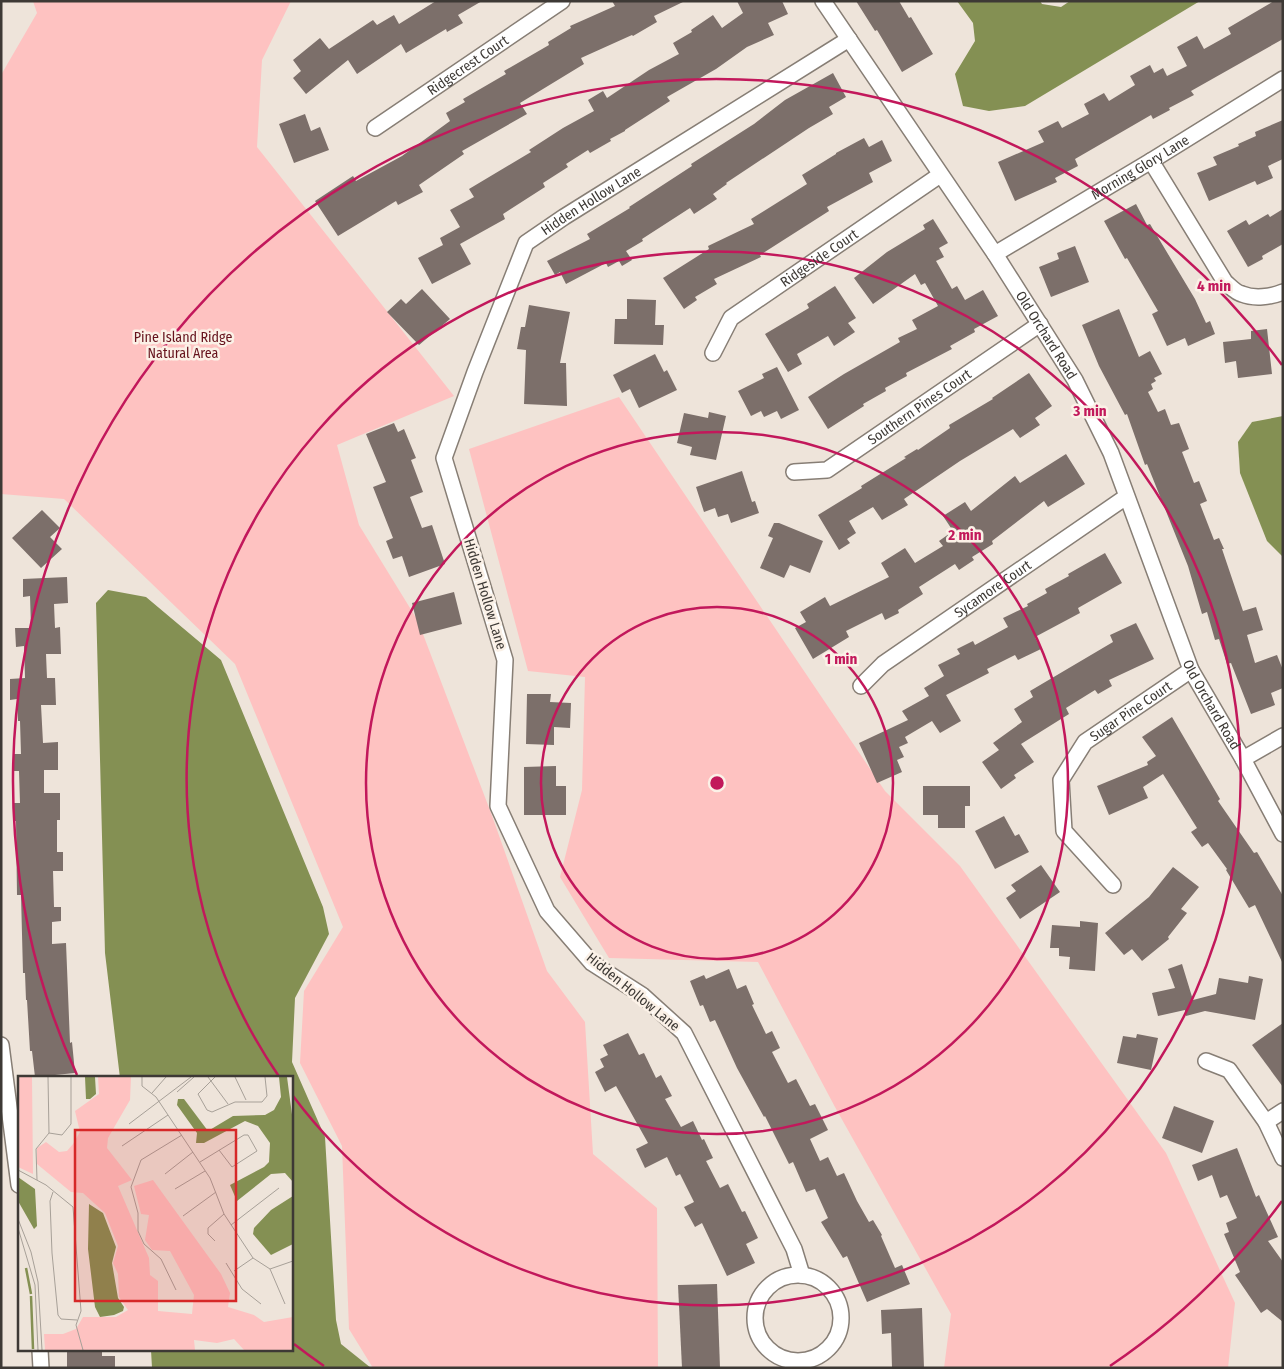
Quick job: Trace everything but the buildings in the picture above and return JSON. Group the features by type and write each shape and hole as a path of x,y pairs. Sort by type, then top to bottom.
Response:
{"street":[{"name":"Ridgecrest Court","path":"375,128 562,1"},
{"name":"Old Orchard Road","path":"823,1 995,254 1083,396 1111,453 1191,670 1243,759 1283,834"},
{"name":"Hidden Hollow Lane","path":"802,1275 794,1249 684,1033 642,995 592,962 547,911 498,806 505,660 444,458 475,372 526,243 564,217 849,38"},
{"name":"Morning Glory Lane","path":"995,254 1152,161 1283,79"},
{"path":"1152,161 1225,282 1240,294 1274,296 1283,292"},
{"name":"Ridgeside Court","path":"714,353 731,318 940,175"},
{"name":"Southern Pines Court","path":"794,472 827,470 1040,324"},
{"name":"Sycamore Court","path":"861,686 883,664 1126,496"},
{"name":"Sugar Pine Court","path":"1113,885 1064,831 1061,780 1085,742 1191,670"},
{"path":"1243,759 1283,736"},
{"path":"1,1045 18,1177"},
{"path":"1206,1061 1229,1070 1266,1122 1283,1158"},
{"path":"1266,1122 1283,1111"},
{"path":"802,1275 824,1284 834,1294 839,1307 840,1320 838,1334 831,1345 820,1354 808,1359 794,1360 781,1357 767,1347 759,1338 755,1323 756,1309 761,1295 771,1284 784,1277 802,1275"},
{"path":"40,1352 41,1368"}],"green space":[{"name":"Pine Island Ridge Natural Area","path":"33,1 291,1 262,60 257,147 454,396 337,445 359,525 418,621 491,813 547,971 585,1022 593,1154 657,1208 658,1368 373,1368 349,1329 342,1146 300,1063 304,991 343,927 235,664 64,499 1,494 1,75 37,13"},
{"path":"619,397 885,791 960,866 1166,1153 1235,1303 1228,1368 944,1368 951,1314 835,1107 758,962 609,958 560,877 582,790 585,677 528,671 469,449"}],"shaded area":[{"path":"957,1 1040,1 1042,4 1061,7 1070,1 1200,1 1025,106 989,111 963,106 955,74 975,41 973,23"},
{"path":"1283,416 1283,557 1267,541 1240,473 1238,442 1252,422"},
{"path":"108,590 146,597 221,660 323,907 329,934 295,998 292,1062 325,1137 336,1320 341,1344 371,1368 152,1368 151,1352 292,1352 292,1076 120,1076 105,953 96,603"}]}
